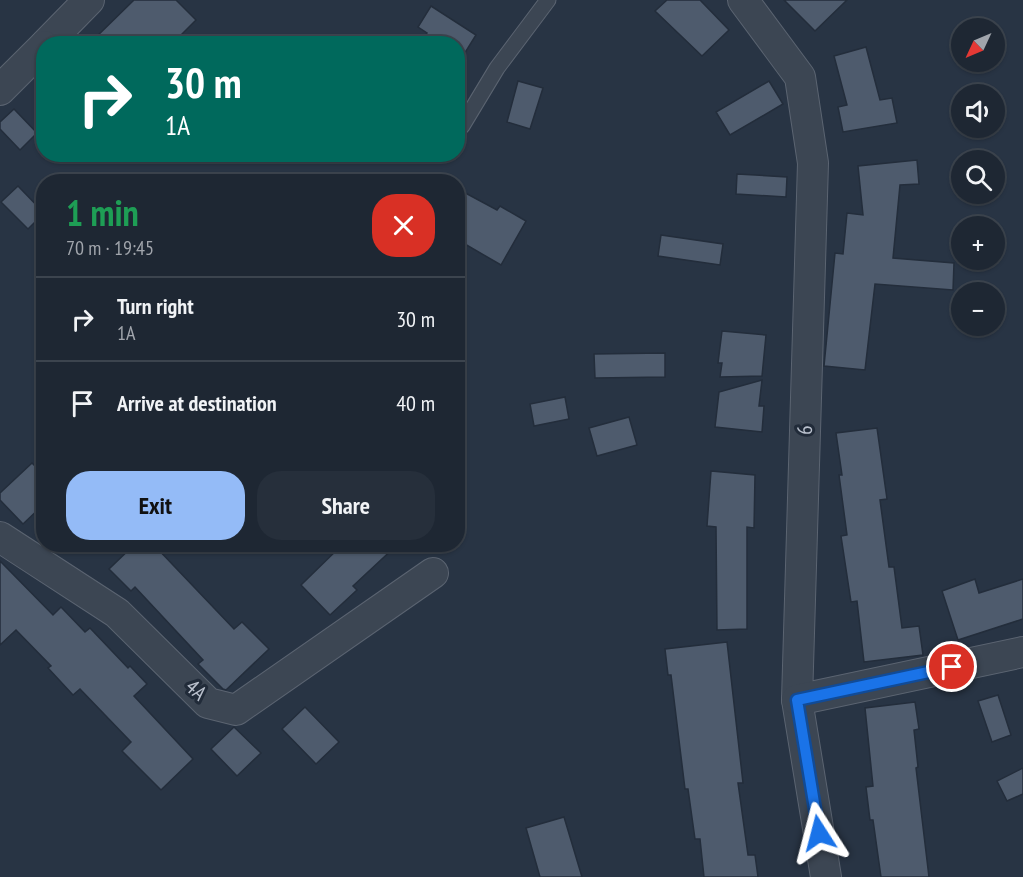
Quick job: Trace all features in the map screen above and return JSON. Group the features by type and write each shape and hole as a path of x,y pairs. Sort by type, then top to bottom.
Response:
{"street":[{"path":"54,36 89,0"},
{"name":"6","path":"742,0 800,77 813,163 797,700 826,877"},
{"path":"0,90 36,54"},
{"name":"4A","path":"0,537 117,613 208,703 236,710 433,573"},
{"path":"797,700 1021,656"}],"lane":[{"path":"465,121 497,68 548,0"}],"building":[{"path":"134,0 176,0 196,20 180,36 97,36"},
{"path":"667,0 700,0 729,30 702,56 655,11"},
{"path":"784,0 847,0 815,31"},
{"path":"431,6 476,35 465,53 465,36 425,36 427,33 418,27"},
{"path":"866,47 880,100 892,98 897,123 843,132 838,107 847,105 834,56"},
{"path":"518,81 543,88 530,129 507,122"},
{"path":"769,81 783,104 730,135 716,112"},
{"path":"14,109 36,134 20,150 0,129 0,122"},
{"path":"917,160 919,184 900,185 893,258 951,263 951,270 954,270 951,290 875,284 865,370 824,366 835,253 843,254 847,213 863,215 858,166"},
{"path":"737,174 787,177 786,197 736,194"},
{"path":"18,186 36,205 36,221 28,229 1,202"},
{"path":"465,193 497,210 500,206 526,221 501,265 465,244"},
{"path":"661,235 723,244 720,265 658,256"},
{"path":"722,331 766,335 762,376 720,377 722,363 718,363"},
{"path":"665,353 665,377 595,378 594,354"},
{"path":"762,380 759,406 764,406 762,432 715,427 719,392"},
{"path":"565,397 569,419 534,426 530,404"},
{"path":"629,417 637,445 597,456 589,428"},
{"path":"877,428 887,499 880,500 889,567 894,567 902,628 919,626 923,655 864,662 857,601 851,602 841,536 847,535 836,433"},
{"path":"32,463 36,467 36,512 23,524 0,500 0,493"},
{"path":"711,471 755,475 754,528 747,527 747,629 717,630 716,527 707,526"},
{"path":"127,552 161,552 234,629 242,622 269,649 226,690 223,689 198,664 203,660 135,587 131,591 109,569"},
{"path":"335,552 389,552 353,586 357,590 330,615 301,585"},
{"path":"0,561 53,615 61,607 85,632 90,628 128,668 130,666 147,684 134,696 193,759 161,790 122,751 131,742 80,689 73,695 48,668 51,666 16,630 0,645"},
{"path":"975,579 979,593 1023,579 1023,619 958,640 942,591"},
{"path":"727,642 743,783 738,783 748,855 755,855 758,877 704,877 700,839 695,839 688,789 685,789 671,675 668,675 665,649"},
{"path":"998,695 1011,735 992,742 978,701"},
{"path":"915,702 919,729 914,730 918,767 916,768 929,877 881,877 866,787 873,786 865,708"},
{"path":"305,707 339,742 316,764 282,729"},
{"path":"234,727 261,753 237,776 211,749"},
{"path":"1023,768 1023,794 1007,801 997,781"},
{"path":"564,817 582,877 540,877 526,828"}],"route":[{"path":"819,833 797,700 952,667"}]}
